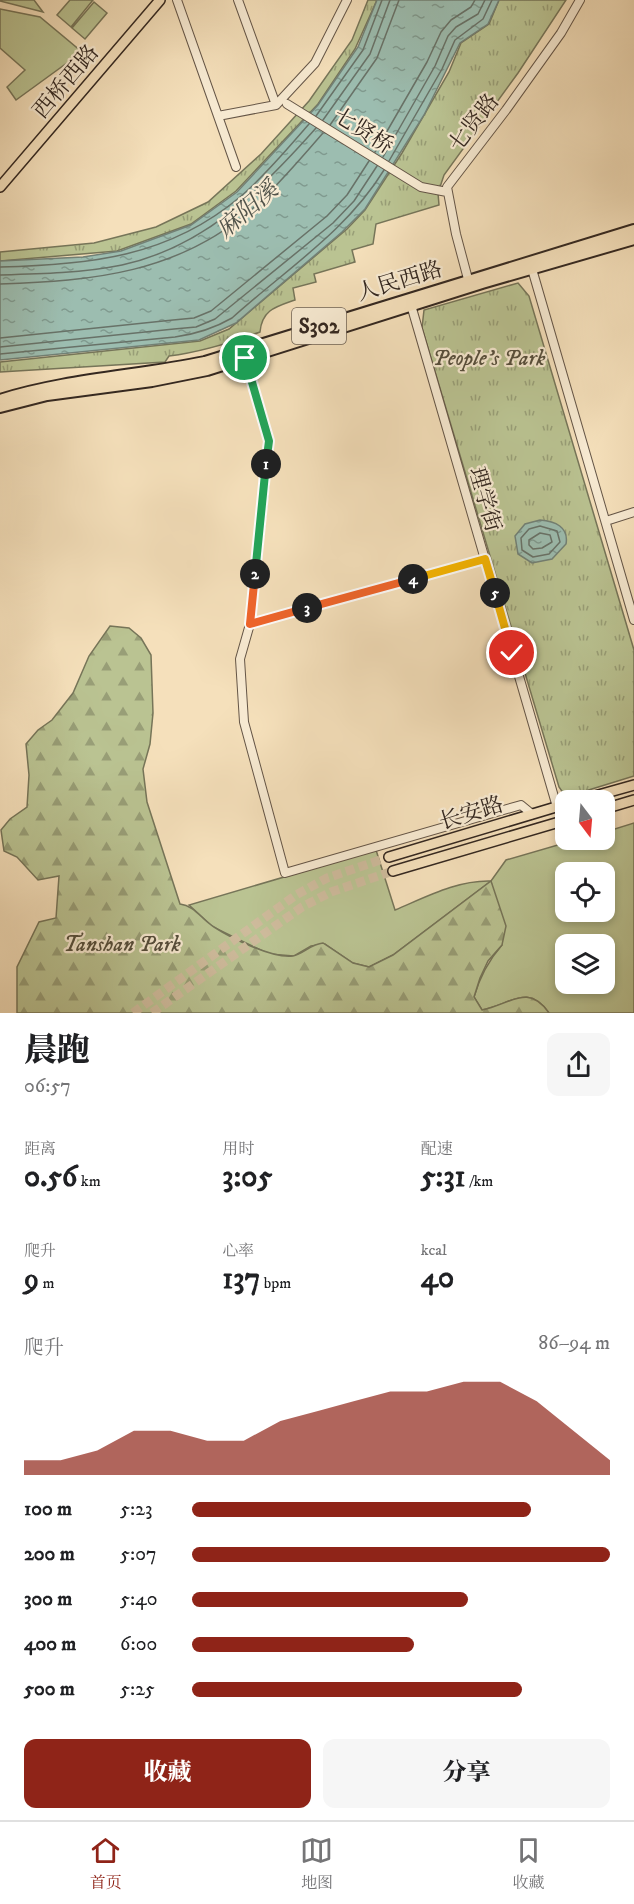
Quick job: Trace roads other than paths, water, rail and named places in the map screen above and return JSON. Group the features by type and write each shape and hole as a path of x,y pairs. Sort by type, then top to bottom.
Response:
{"highway":[{"name":"人民西路","path":"0,400 45,388 152,373 205,362 468,279 634,230"},
{"name":"人民西路","path":"0,407 47,395 163,379 207,370 411,305 634,239"}],"main road":[{"name":"西桥西路","path":"0,187 160,0"},
{"path":"615,790 634,785"},
{"path":"615,806 634,800"},
{"name":"长安路","path":"389,858 555,808"},
{"name":"长安路","path":"393,871 555,823"}],"street":[{"path":"177,0 236,166"},
{"path":"238,0 276,105"},
{"path":"218,116 276,105 315,63 347,0"},
{"name":"七贤路","path":"447,192 449,183 506,110 561,33 580,0"},
{"name":"七贤桥","path":"287,104 421,187 447,192"},
{"path":"447,192 468,279"},
{"path":"532,269 634,620"},
{"name":"理学街","path":"411,305 485,559 556,790"},
{"path":"245,358 269,441 250,624 240,659 244,722 285,873 521,805 532,814"},
{"path":"606,521 634,512"},
{"path":"250,624 485,559"}],"water":[{"name":"麻阳溪","path":"377,0 499,0 488,24 460,43 424,115 365,209 342,232 236,323 199,340 0,360 0,261 83,257 121,251 191,225 237,192 318,105 358,47"},
{"path":"540,520 560,526 565,533 566,544 552,559 532,563 518,554 515,536 525,524"}],"tunnel":[{"path":"133,1013 296,895 327,878 389,857"},
{"path":"152,1013 302,907 331,892 393,871"}],"park label":[{"name":"People's Park","path":"489,357"},
{"name":"Tanshan Park","path":"122,943"}]}
